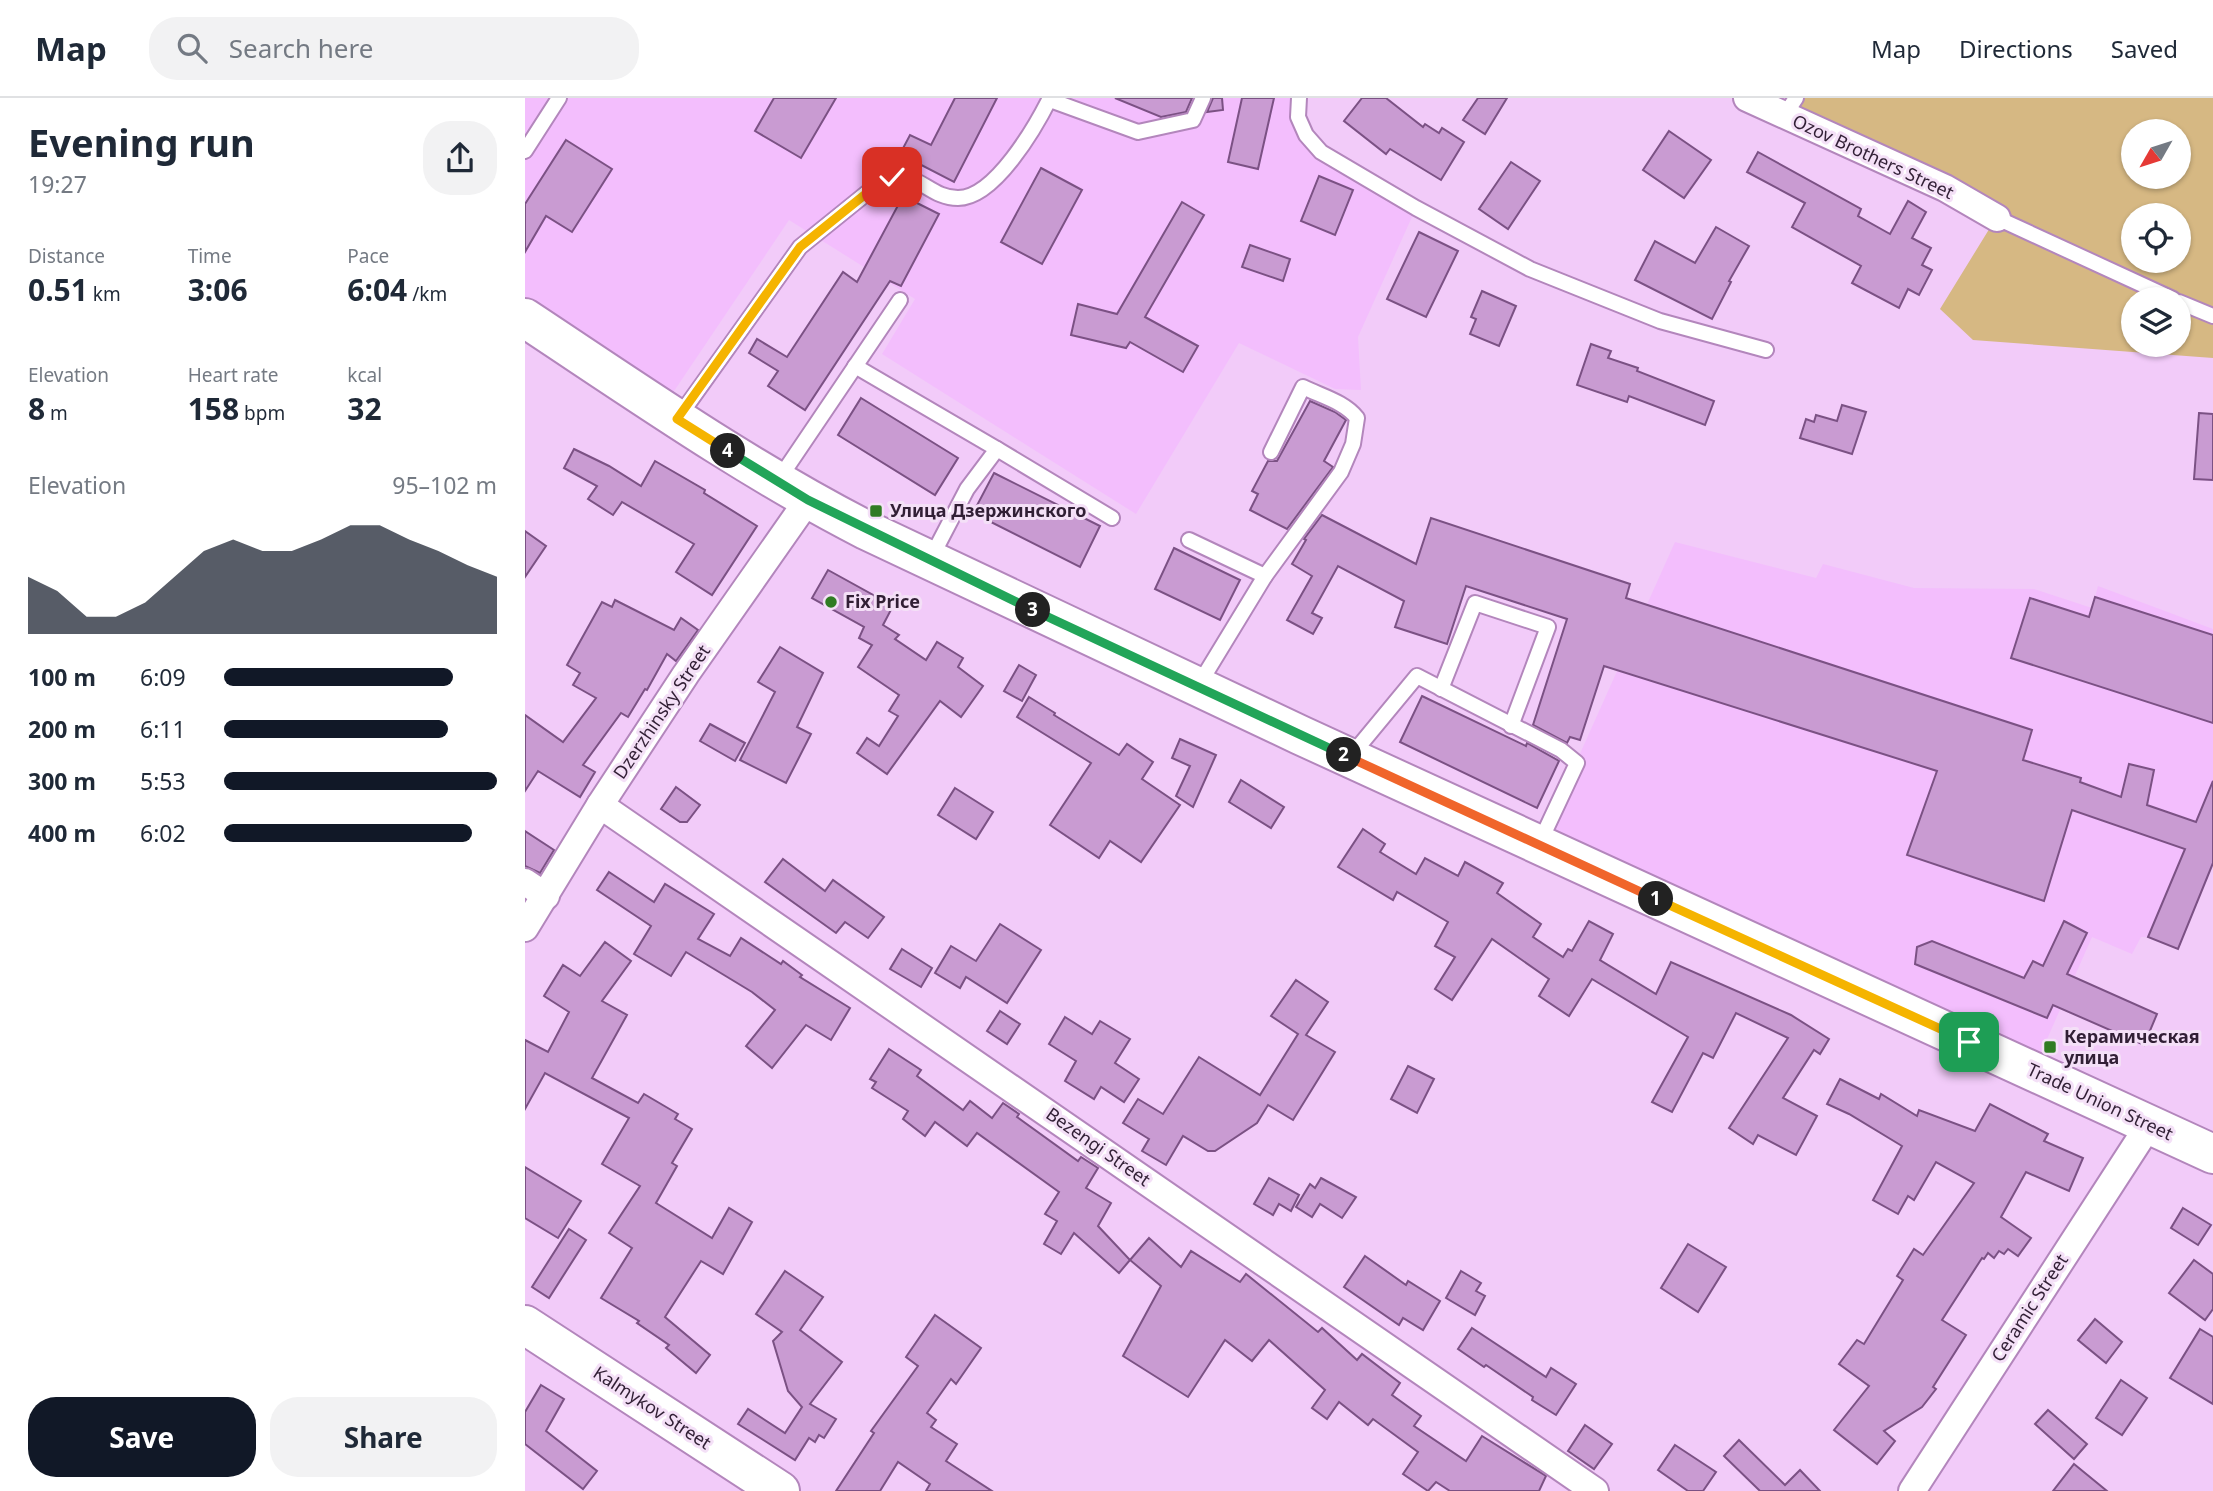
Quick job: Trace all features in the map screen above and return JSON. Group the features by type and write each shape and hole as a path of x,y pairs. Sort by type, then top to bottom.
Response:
{"street":[{"name":"Ozov Brothers Street","path":"1747,98 1790,107 1997,218"},
{"name":"Trade Union Street","path":"525,318 677,419 792,491 930,561 1349,758 2213,1154"},
{"name":"Dzerzhinsky Street","path":"525,928 536,889 600,805 686,674 792,491"},
{"name":"Bezengi Street","path":"600,805 1595,1491"},
{"name":"Ceramic Street","path":"1912,1491 2149,1125"},
{"name":"Kalmykov Street","path":"525,1325 780,1491"}],"lane":[{"path":"525,151 559,98"},
{"path":"677,419 800,247 878,184 892,177 906,177 958,198 973,195 1011,161 1050,99 1138,132 1193,120 1203,98"},
{"path":"1299,98 1298,117 1305,135 1321,152 1416,208 1530,269 1660,321 1766,350"},
{"path":"1997,218 2147,287"},
{"path":"792,491 855,366 900,300"},
{"path":"2191,307 2213,316"},
{"path":"855,366 1112,518"},
{"path":"1197,687 1265,576 1341,472 1353,444 1357,418 1349,407 1334,403 1303,387 1271,452"},
{"path":"930,561 967,489 997,449"},
{"path":"1189,540 1265,576"},
{"path":"1441,689 1475,603 1548,627 1511,726"},
{"path":"1349,758 1417,676 1561,750 1577,763 1539,845"}],"shaded area":[{"path":"525,98 1299,98 1306,135 1416,208 1358,337 1361,390 1335,389 1239,343 1136,514 882,354 915,299 789,220 662,409 525,318"},
{"path":"1796,98 2213,98 2213,358 2191,356 2191,287 2121,287 2121,351 1973,340 1940,309 1996,218 1784,116"},
{"path":"1675,542 1816,578 1823,564 1914,588 2034,589 2092,608 2098,586 2213,629 2213,863 2178,949 2148,937 2141,937 2132,954 2092,937 2033,1071 1539,845"}],"building":[{"path":"774,98 836,98 801,158 755,131"},
{"path":"955,98 997,98 954,182 900,154 910,135 931,145"},
{"path":"1115,98 1192,98 1186,112 1161,117"},
{"path":"1213,98 1222,98 1223,110 1207,112"},
{"path":"1242,98 1274,98 1258,169 1228,162"},
{"path":"1362,98 1386,98 1423,127 1425,124 1439,133 1442,128 1464,142 1441,180 1390,149 1386,154 1344,121"},
{"path":"1478,98 1507,98 1485,134 1463,120"},
{"path":"1669,131 1711,160 1684,198 1643,170"},
{"path":"566,140 612,169 572,232 546,216 525,252 525,204"},
{"path":"1758,152 1861,209 1858,216 1890,234 1908,201 1926,212 1912,238 1931,248 1922,265 1932,270 1919,295 1908,289 1899,308 1852,283 1861,266 1792,227 1805,203 1747,172"},
{"path":"1511,162 1540,181 1508,229 1479,209"},
{"path":"1041,168 1082,190 1042,264 1001,242"},
{"path":"1319,176 1353,190 1335,235 1301,221"},
{"path":"903,196 939,214 901,286 890,281 805,410 768,386 778,371 749,353 757,339 787,357 843,272 857,282"},
{"path":"1182,202 1204,215 1145,317 1198,346 1183,372 1130,342 1126,348 1071,335 1078,304 1117,314"},
{"path":"1716,227 1749,246 1712,319 1635,280 1655,241 1695,263"},
{"path":"1419,232 1458,251 1426,317 1387,299"},
{"path":"1250,245 1290,259 1283,281 1242,267"},
{"path":"1482,291 1516,306 1499,346 1470,334 1476,319 1471,317"},
{"path":"1591,344 1611,351 1608,358 1714,401 1705,425 1629,396 1627,402 1577,385"},
{"path":"861,398 958,458 935,495 838,435"},
{"path":"1310,401 1346,420 1324,461 1333,467 1287,529 1250,510 1258,494 1252,491 1268,461 1277,461"},
{"path":"1842,405 1866,412 1852,454 1800,438 1806,419 1814,422 1816,415 1837,421"},
{"path":"2199,413 2213,414 2213,480 2194,479"},
{"path":"574,449 641,486 655,461 705,490 704,493 757,526 712,595 676,572 694,544 622,502 613,515 588,499 597,486 564,468"},
{"path":"994,473 1100,526 1080,567 973,513"},
{"path":"1322,515 1416,564 1431,518 1630,584 1626,598 2032,730 2023,760 2081,778 2080,782 2121,797 2129,764 2154,770 2147,805 2196,822 2213,781 2213,863 2178,949 2148,937 2185,849 2072,810 2044,901 1907,855 1937,771 1604,666 1580,740 1570,737 1567,743 1533,725 1567,619 1466,586 1447,644 1395,627 1404,601 1338,566 1312,613 1322,618 1313,634 1287,620 1312,576 1292,564 1306,540 1304,539"},
{"path":"525,531 546,546 525,577"},
{"path":"1174,548 1240,580 1220,620 1155,589"},
{"path":"828,570 893,606 883,625 899,635 895,639 926,660 937,642 963,658 958,667 983,686 961,717 940,701 887,774 857,753 867,738 879,746 898,716 889,711 899,695 858,667 872,645 859,638 864,627 812,598"},
{"path":"2095,597 2213,635 2213,723 2011,658 2030,598 2089,617"},
{"path":"615,600 674,630 681,618 698,630 676,661 667,654 628,717 621,713 583,765 595,772 580,797 538,771 525,791 525,715 563,742 596,698 573,685 580,673 567,665 602,602 612,607"},
{"path":"780,647 823,673 797,727 811,734 786,783 740,760 775,692 758,682"},
{"path":"1019,665 1036,675 1022,701 1004,691"},
{"path":"1422,696 1526,746 1527,743 1559,761 1537,808 1400,742"},
{"path":"1029,697 1119,755 1127,744 1153,762 1142,779 1180,805 1141,862 1110,841 1099,858 1050,825 1091,763 1017,717"},
{"path":"710,724 745,743 735,761 700,741"},
{"path":"1180,739 1216,755 1193,807 1176,796 1190,766 1172,758"},
{"path":"1241,780 1284,807 1271,828 1229,802"},
{"path":"676,787 700,805 687,822 680,822 661,809"},
{"path":"955,788 993,812 976,839 938,815"},
{"path":"1363,829 1385,844 1380,852 1416,874 1425,858 1458,876 1465,862 1503,883 1497,893 1541,924 1533,937 1563,957 1568,949 1572,951 1589,921 1613,934 1600,960 1656,994 1671,962 1791,1015 1829,1039 1820,1054 1814,1050 1783,1098 1817,1116 1796,1155 1758,1135 1753,1144 1729,1128 1788,1038 1736,1013 1713,1058 1703,1053 1672,1112 1652,1102 1688,1037 1592,979 1569,1016 1539,996 1549,979 1492,939 1452,1000 1435,989 1455,957 1435,946 1448,922 1397,892 1393,900 1338,867"},
{"path":"525,831 554,850 540,873 525,866"},
{"path":"783,859 825,891 833,880 884,917 868,938 845,922 836,933 765,882"},
{"path":"609,872 654,902 665,884 714,914 698,939 730,956 741,938 781,964 783,961 802,975 800,977 850,1008 831,1040 806,1025 772,1068 746,1046 775,1010 752,992 686,952 671,976 634,954 651,926 597,890"},
{"path":"2064,921 2087,933 2067,974 2157,1014 2144,1045 2053,1005 2047,1018 1915,964 1917,947 1932,941 2024,978 2033,961 2043,966"},
{"path":"1000,924 1041,950 1007,1003 966,977 960,988 935,973 951,946 976,961"},
{"path":"605,942 631,961 602,1001 627,1015 592,1078 638,1103 644,1094 678,1114 675,1119 692,1129 672,1163 677,1166 656,1203 712,1238 729,1208 752,1222 723,1274 701,1261 665,1317 710,1355 696,1373 666,1348 669,1345 637,1323 639,1321 601,1298 632,1248 609,1233 640,1186 602,1164 629,1118 545,1073 525,1109 525,1040 548,1052 569,1012 544,996 563,965 580,976"},
{"path":"902,949 932,968 921,987 890,969"},
{"path":"1296,980 1328,1002 1306,1035 1335,1052 1293,1120 1268,1105 1257,1123 1215,1151 1208,1151 1183,1136 1166,1165 1142,1151 1149,1139 1123,1123 1138,1099 1163,1114 1199,1057 1260,1095 1298,1034 1271,1016"},
{"path":"1000,1011 1020,1024 1007,1044 987,1031"},
{"path":"1065,1017 1092,1034 1100,1021 1130,1039 1115,1063 1139,1079 1124,1102 1101,1087 1094,1099 1065,1081 1076,1061 1049,1044"},
{"path":"889,1049 921,1070 917,1076 963,1110 970,1101 992,1118 1003,1103 1019,1114 1017,1117 1078,1161 1081,1157 1098,1168 1086,1188 1111,1203 1098,1226 1130,1260 1119,1273 1074,1233 1061,1254 1044,1244 1057,1221 1045,1214 1059,1192 977,1133 967,1146 935,1122 925,1136 903,1119 908,1111 872,1088 876,1082 870,1079"},
{"path":"1408,1066 1434,1079 1417,1113 1391,1099"},
{"path":"1840,1079 1879,1099 1881,1094 1917,1116 1919,1110 1975,1131 1990,1104 2048,1134 2044,1141 2083,1158 2069,1191 2026,1172 2001,1217 2031,1238 2018,1256 2008,1249 2004,1254 1999,1251 1994,1258 1988,1253 1982,1258 1942,1320 1966,1335 1933,1387 1936,1389 1922,1407 1884,1431 1895,1441 1877,1464 1834,1430 1869,1386 1839,1364 1857,1340 1864,1344 1903,1280 1897,1276 1914,1249 1923,1255 1974,1183 1936,1162 1914,1200 1908,1196 1898,1214 1873,1200 1902,1146 1827,1104"},
{"path":"525,1167 581,1201 558,1238 525,1218"},
{"path":"1269,1178 1299,1195 1291,1211 1279,1204 1273,1215 1254,1204"},
{"path":"1321,1178 1356,1197 1342,1218 1320,1204 1312,1217 1296,1207 1310,1184 1315,1188"},
{"path":"2183,1208 2211,1225 2198,1245 2171,1228"},
{"path":"569,1229 586,1240 549,1298 532,1287"},
{"path":"1149,1238 1181,1267 1191,1251 1240,1282 1246,1274 1318,1332 1322,1328 1357,1360 1362,1354 1400,1383 1392,1395 1421,1416 1414,1426 1466,1461 1482,1436 1546,1476 1539,1491 1450,1491 1436,1482 1428,1491 1403,1474 1418,1452 1373,1419 1368,1425 1339,1402 1327,1419 1312,1408 1325,1390 1269,1340 1252,1361 1225,1340 1188,1397 1123,1356 1161,1286 1130,1260"},
{"path":"1688,1244 1726,1267 1698,1312 1661,1288"},
{"path":"1365,1256 1406,1285 1408,1281 1440,1301 1423,1330 1403,1318 1399,1325 1344,1287"},
{"path":"2194,1260 2213,1274 2213,1309 2205,1320 2169,1293"},
{"path":"785,1271 823,1297 800,1330 842,1362 810,1404 836,1419 824,1438 819,1435 815,1442 809,1438 795,1460 738,1424 748,1409 785,1433 802,1407 788,1391 773,1341 782,1332 756,1314"},
{"path":"1461,1271 1481,1283 1476,1291 1485,1296 1475,1315 1446,1298"},
{"path":"935,1315 981,1348 956,1384 951,1379 927,1413 936,1420 931,1427 957,1444 946,1461 992,1491 926,1491 930,1484 898,1462 880,1491 836,1491 874,1433 871,1431 918,1366 906,1357"},
{"path":"2095,1319 2122,1342 2106,1363 2078,1340"},
{"path":"1472,1328 1546,1377 1551,1368 1576,1384 1556,1415 1486,1365 1484,1367 1458,1349"},
{"path":"2200,1329 2213,1337 2213,1404 2170,1378"},
{"path":"2121,1380 2147,1398 2122,1435 2096,1418"},
{"path":"541,1385 564,1399 546,1431 597,1471 583,1489 525,1444 525,1412"},
{"path":"2048,1410 2087,1444 2074,1459 2035,1424"},
{"path":"1585,1425 1612,1444 1594,1469 1568,1451"},
{"path":"1739,1440 1785,1485 1800,1470 1820,1491 1760,1491 1724,1456"},
{"path":"1675,1445 1716,1472 1703,1491 1688,1491 1658,1470"},
{"path":"2074,1464 2107,1491 2053,1491"}],"place":[{"name":"Улица Дзержинского","path":"876,511"},
{"name":"Fix Price","path":"831,602"},
{"name":"Керамическая улица","path":"2050,1047"}],"route":[{"path":"892,177 878,184 800,247 677,419 808,500 951,571 1300,735 1969,1042"}]}
